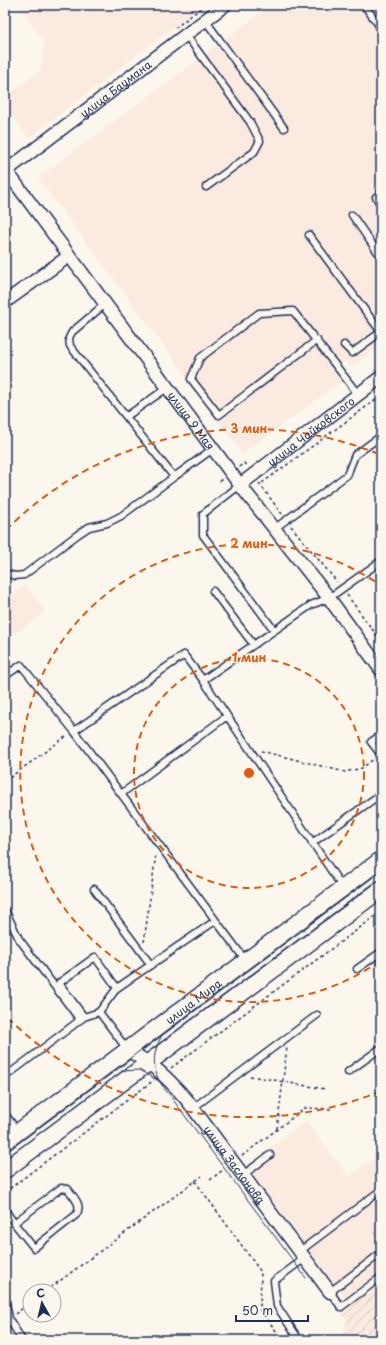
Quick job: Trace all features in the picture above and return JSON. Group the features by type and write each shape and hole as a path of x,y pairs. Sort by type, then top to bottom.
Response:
{"main road":[{"name":"улица Мира","path":"5,1142 381,860"},
{"name":"улица Мира","path":"5,1170 381,889"}],"street":[{"name":"улица Баумана","path":"6,170 225,5"},
{"name":"улица 9 Мая","path":"6,170 167,388 328,598 381,670"},
{"path":"5,302 69,256"},
{"name":"улица Чайковского","path":"240,484 381,377"},
{"name":"улица Заслонова","path":"128,1050 149,1062 164,1074 193,1108 330,1292"}],"lane":[{"path":"364,5 381,28"},
{"path":"205,20 284,128"},
{"path":"186,35 250,122 260,141 254,152 206,187"},
{"path":"381,193 376,197 376,199 381,205"},
{"path":"352,215 381,257"},
{"path":"309,235 381,332 352,353 344,345"},
{"path":"105,304 72,332 69,338 70,346 127,416 174,478"},
{"path":"317,340 219,415 191,379 200,358 259,312 293,311 317,340 358,394"},
{"path":"127,416 167,388"},
{"path":"274,529 347,475 355,455 381,436"},
{"path":"5,573 15,576 24,575 77,534 89,527 107,523 121,516 214,448"},
{"path":"240,484 203,514 203,535 274,630"},
{"path":"203,680 311,605 328,598 381,561"},
{"path":"213,591 253,644"},
{"path":"74,730 184,655 203,680 343,888"},
{"path":"5,676 21,664 74,730 214,921 246,961"},
{"path":"121,794 226,716"},
{"path":"380,755 371,742 381,734"},
{"path":"312,843 381,794"},
{"path":"94,889 151,964"},
{"path":"5,910 19,939 82,1018"},
{"path":"5,1076 82,1018 99,1012 118,988 214,921"},
{"path":"357,969 381,952"},
{"path":"82,1018 59,983 95,957 118,988"},
{"path":"99,1012 128,1050"},
{"path":"193,1108 317,1015"},
{"path":"348,1072 381,1048"},
{"path":"5,1114 18,1132"},
{"path":"243,1175 270,1155"},
{"path":"5,1210 14,1223 34,1248 76,1215 79,1211 79,1204 68,1189 61,1188 14,1223"},
{"path":"299,1340 277,1306 274,1281 302,1254 381,1190"},
{"path":"381,1253 330,1292 341,1307 381,1277"},
{"path":"6,1303 9,1319 22,1340"}],"path":[{"path":"381,396 260,484 286,520 342,588 381,642"},
{"path":"5,781 74,730"},
{"path":"248,747 345,772 362,768 380,755"},
{"path":"142,953 158,844"},
{"path":"169,1069 381,912"},
{"path":"277,1129 288,1037"},
{"path":"239,1074 325,1089"},
{"path":"5,1192 154,1080"},
{"path":"210,1180 306,1108 332,1108"},
{"path":"57,1283 202,1176"},
{"path":"195,1181 261,1272 260,1310 283,1340"},
{"path":"9,1319 22,1309"}],"shaded area":[{"path":"17,5 202,5 29,138 5,107 5,97 41,70 44,41"},
{"path":"271,5 381,5 381,345 350,368 345,361 334,370 342,381 242,454 165,347 38,178"},
{"path":"26,585 45,612 5,641 5,590 9,596"},
{"path":"306,1121 349,1177 381,1153 381,1271 345,1298 247,1166"},
{"path":"381,1271 381,1340 337,1340 344,1330 347,1321 336,1306"}],"tram line":[{"path":"5,1152 381,870"},
{"path":"171,1035 381,879"},
{"path":"161,1037 156,1048 154,1059 155,1069 159,1081 306,1278"},
{"path":"122,1071 139,1070 159,1081"}]}
